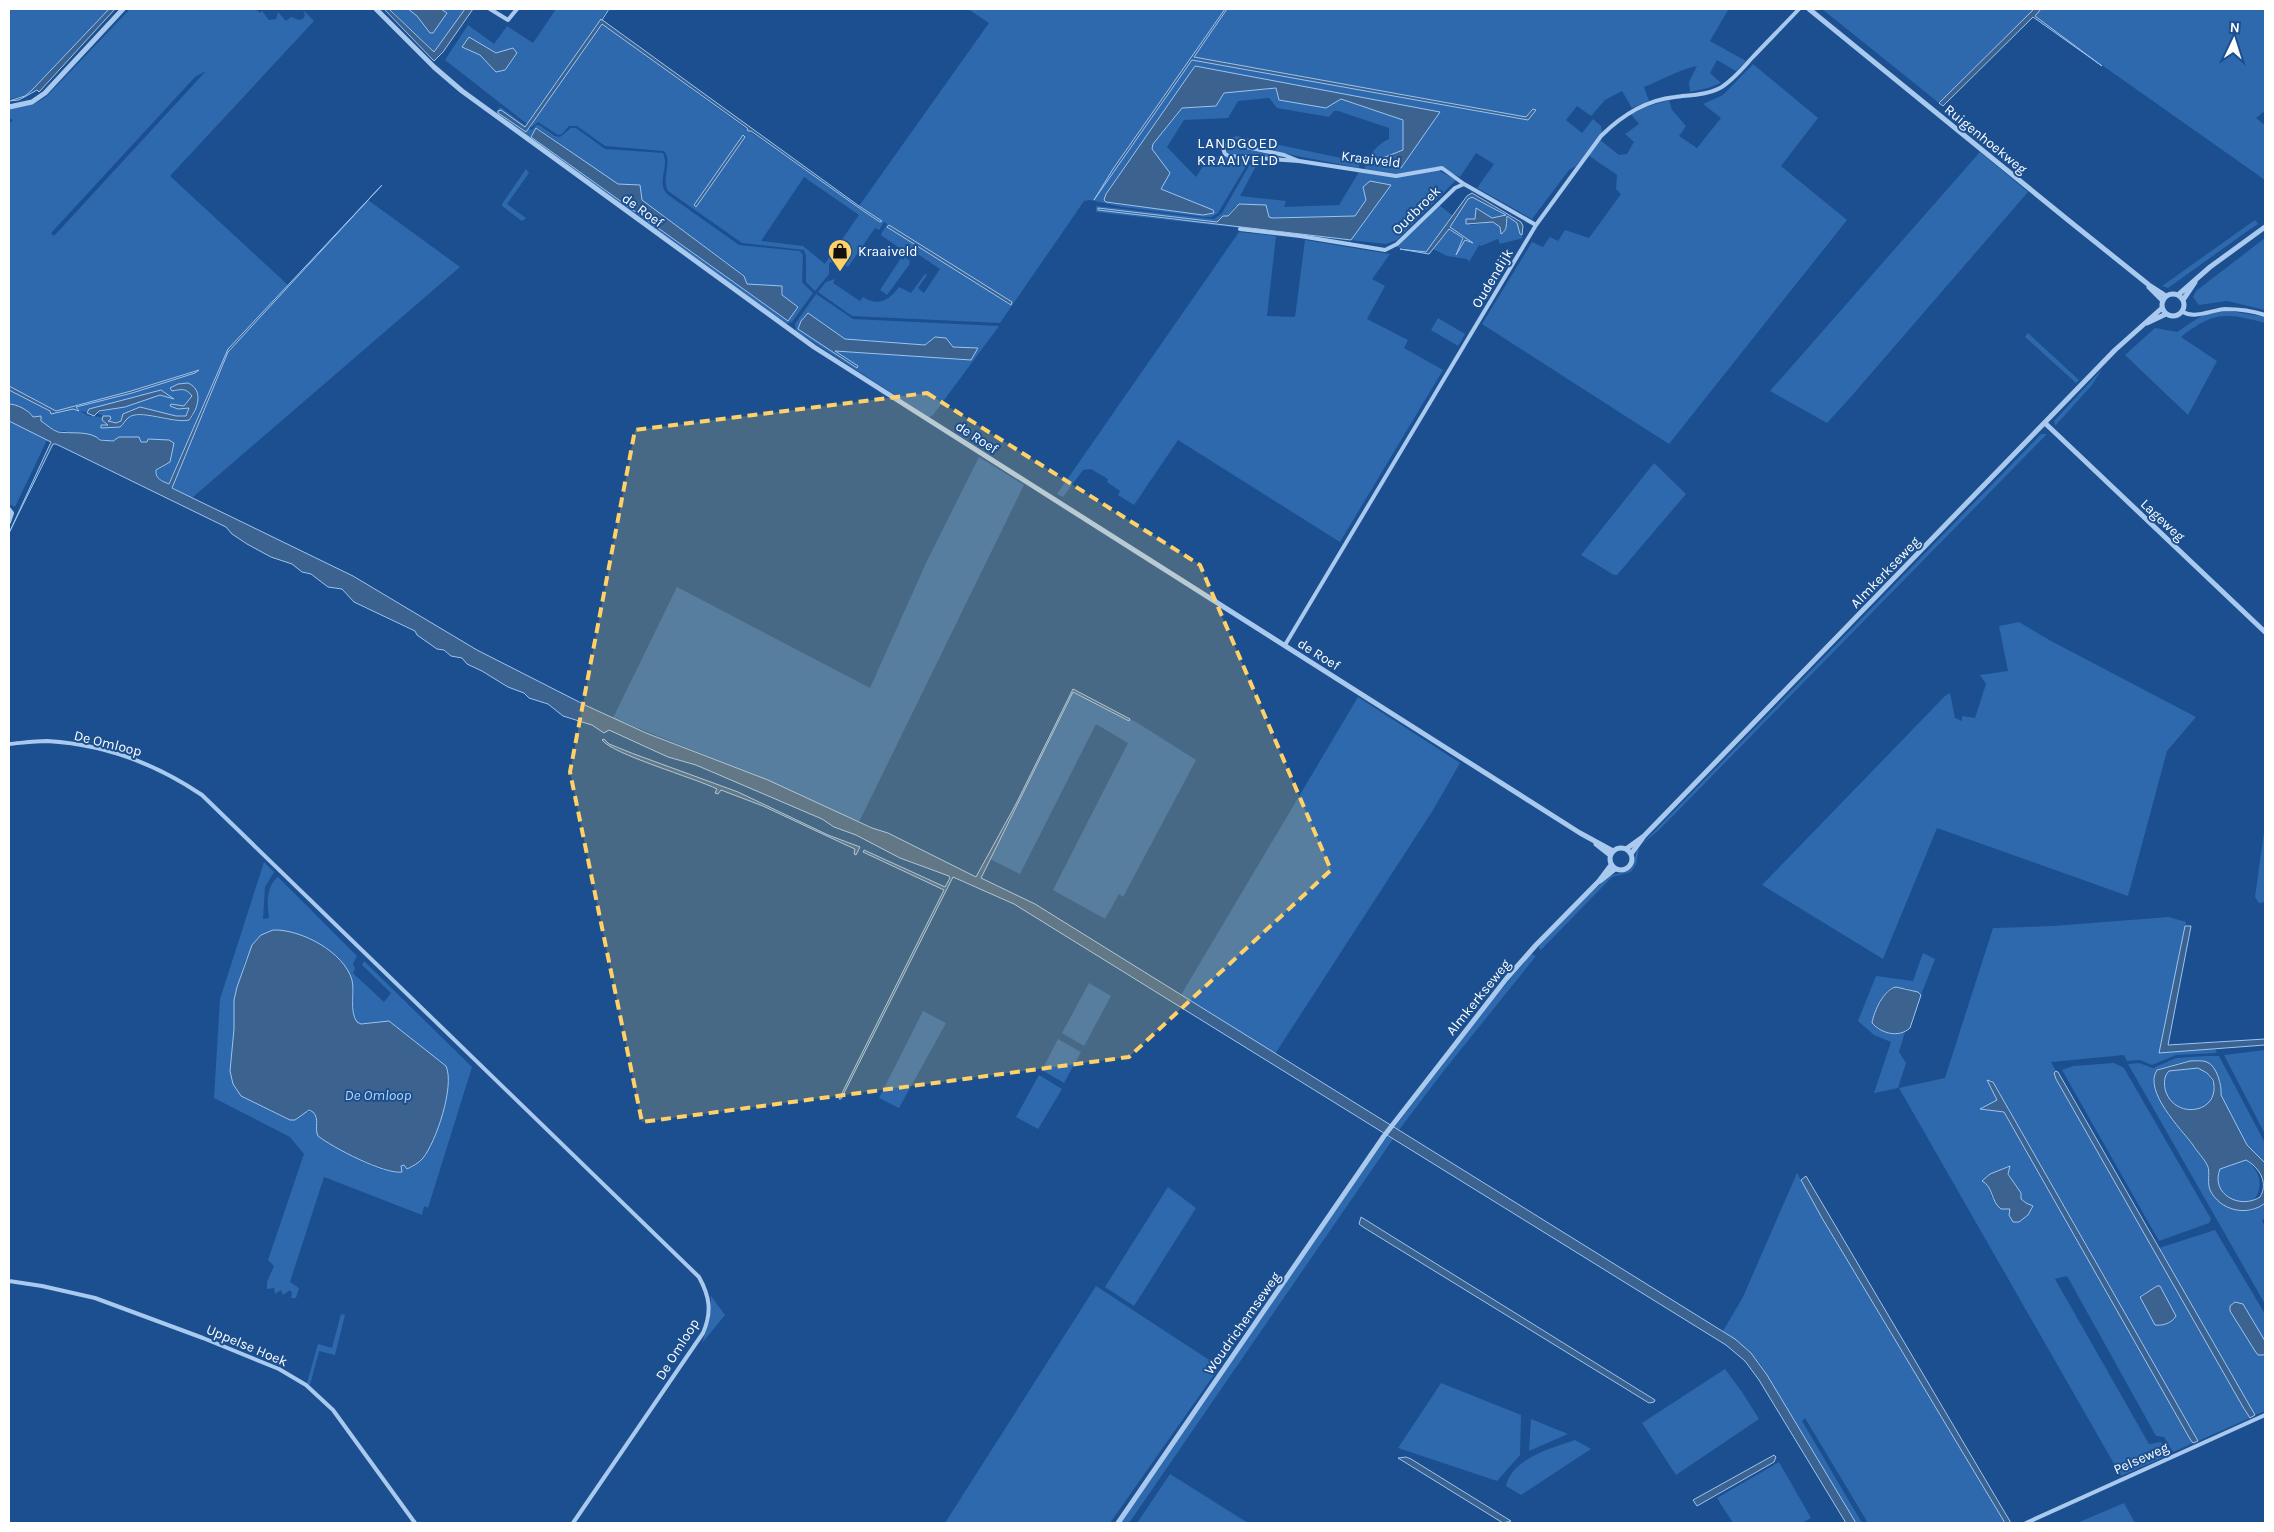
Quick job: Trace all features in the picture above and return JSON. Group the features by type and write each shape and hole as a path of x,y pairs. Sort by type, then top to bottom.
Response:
{"street":[{"path":"9,107 32,102 45,93 123,9"},
{"name":"de Roef","path":"376,9 434,67 462,91 814,347 1612,853"},
{"path":"490,9 508,20 516,9"},
{"name":"Oudendijk","path":"1285,645 1536,225 1582,161 1611,126 1650,103 1671,97 1711,92 1720,88 1738,73 1799,9"},
{"name":"Ruigenhoekweg","path":"1809,9 2165,298"},
{"name":"Kraaiveld","path":"1299,161 1284,155 1228,143 1223,148 1225,154 1229,156 1299,161 1396,176 1442,168 1464,184"},
{"path":"1464,184 1536,225"},
{"name":"Oudbroek","path":"1240,229 1300,236 1385,250 1397,244 1455,188 1464,184"},
{"path":"2178,295 2183,300 2185,306 2183,312 2173,317 2166,314 2162,308 2165,298 2178,295 2210,267 2265,227"},
{"path":"2183,300 2196,280"},
{"name":"Almkerkseweg","path":"1631,854 1644,836 2046,424 2115,350 2162,308"},
{"path":"2183,312 2195,315 2206,311 2228,309 2265,315"},
{"name":"Almkerkseweg","path":"2144,324 2166,314"},
{"name":"Lageweg","path":"2046,424 2265,632"},
{"path":"9,509 12,514 9,522"},
{"name":"De Omloop","path":"9,744 46,741 127,756 160,770 202,795 699,1277 705,1287 710,1307 708,1321 703,1333 573,1523"},
{"name":"Almkerkseweg","path":"1626,849 1644,836"},
{"path":"1619,848 1626,849 1631,854 1632,862 1628,868 1620,871 1615,869 1611,865 1612,853 1619,848"},
{"name":"Almkerkseweg","path":"1384,1136 1506,979 1536,945 1599,881 1611,865"},
{"name":"Almkerkseweg","path":"1599,881 1615,869"},
{"name":"Woudrichemseweg","path":"1118,1523 1384,1136"},
{"name":"Uppelse Hoek","path":"9,1281 96,1298 203,1338 286,1373 306,1385 333,1410 415,1523"},
{"name":"Pelseweg","path":"2026,1523 2265,1414"}],"highlighted area":[{"path":"927,393 1200,565 1331,870 1129,1057 642,1122 570,772 635,430"}],"shaded area":[{"path":"9,9 109,9 32,90 25,96 10,99"},
{"path":"130,9 255,9 260,13 262,11 269,20 276,19 278,12 286,21 291,17 299,20 303,19 305,15 303,10 314,21 170,176 288,285 227,352 168,485 157,477 156,471 170,462 174,443 141,442 138,437 119,437 114,441 57,431 40,421 41,418 33,417 22,408 9,404 9,390 50,411 51,414 73,409 79,411 76,407 132,393 195,373 198,370 131,391 55,411 9,386 9,124 13,120 9,118 9,109 34,104 46,97","holes":["206,71 54,236 51,233 195,77","188,383 198,397 194,415 190,420 174,421 150,416 135,416 127,418 124,424 101,427 109,425 102,417 89,416 80,411 87,412 161,390 174,399 161,395 97,413 103,416 110,416 107,421 116,423 121,421 123,414 140,407 176,416 186,416 189,408 171,406 184,406 193,397 184,390 172,391 178,384"]},
{"path":"390,9 408,9 412,11 433,32 447,13 441,9 465,9 434,52"},
{"path":"556,9 608,9 527,124 445,60 468,25 494,44 507,26 533,43","holes":["468,37 494,53 513,48 517,54 505,70 496,72 480,55 475,53"]},
{"path":"968,9 1225,9 1093,200 1192,60 1527,120 1535,110 1533,109 1526,117 1193,57 1227,9 1726,9 1728,10 1710,41 1746,61 1736,71 1717,60 1710,73 1721,83 1708,88 1690,92 1689,82 1697,66 1644,87 1649,101 1632,108 1622,91 1605,100 1591,116 1577,106 1566,120 1582,133 1593,119 1601,126 1602,133 1576,166 1569,170 1532,219 1477,188 1494,164 1476,153 1460,177 1438,167 1397,174 1365,169 1367,160 1373,152 1380,144 1389,139 1389,128 1338,111 1334,111 1329,117 1277,108 1269,98 1238,101 1228,118 1184,120 1167,147 1196,177 1208,158 1211,160 1223,154 1226,157 1245,159 1246,166 1218,213 1212,217 1205,217 1122,207 1090,200 1084,201 1000,323 852,316 818,292 826,282 835,279 833,283 860,301 863,297 879,302 887,299 899,287 911,293 925,274 927,275 918,288 924,293 940,269 910,249 907,253 882,236 881,234 887,224 884,222 879,230 875,228 848,267 838,260 829,263 829,274 815,291 806,282 806,256 804,250 742,243 668,191 666,186 667,160 664,151 605,146 577,126 569,126 562,134 558,135 538,122 532,127 530,126 602,24 749,131 880,222 881,220 859,206 989,23","holes":["1195,66 1440,112 1390,167 1377,164 1403,150 1404,120 1341,99 1326,108 1276,88 1224,93 1216,106 1182,108 1153,144 1152,149 1161,189 1213,210 1210,214 1110,203 1106,194","743,135 745,137 696,207 694,205","804,177 859,215 825,264 803,246 761,241","887,225 1012,303 1010,305"]},
{"path":"1822,9 2034,9 1939,103"},
{"path":"2041,9 2265,9 2265,111 2256,118 2265,125 2265,180 2034,16"},
{"path":"1753,64 1818,118 1781,166 1847,220 1669,444 1482,324 1532,242 1543,247 1550,237 1558,241 1565,230 1589,238 1621,194 1616,189 1617,175 1588,155 1600,140 1619,155 1627,154 1634,142 1625,134 1639,124 1631,114 1669,100 1672,110 1686,126 1679,136 1697,148 1721,118 1703,104 1723,95"},
{"path":"500,107 526,126 524,127 501,110 526,132 528,128 532,130 536,125 539,125 555,136 560,137 571,128 576,128 605,149 663,153 665,163 663,184 667,194 739,245 800,251 803,255 802,282 813,293 792,322 786,324 495,114","holes":["538,128 618,185 640,185 642,200 744,275 747,284 782,286 783,296 798,307 788,321 531,137"]},
{"path":"1237,136 1360,162 1359,168 1225,142 1226,139"},
{"path":"1230,146 1276,155 1285,159 1229,154 1226,151"},
{"path":"1980,152 2028,192 1849,399 1827,423 1770,391"},
{"path":"1255,160 1258,161 1240,196 1286,201 1284,207 1339,205 1359,172 1399,176 1438,170 1456,180 1397,240 1386,244 1096,212 1096,206 1214,219 1222,213 1250,164","holes":["1391,185 1351,240 1267,228 1166,219 1098,209 1217,222 1228,216 1235,206 1272,218 1355,216 1366,200 1364,190"]},
{"path":"526,169 529,173 507,204 526,218 522,221 502,206 502,204"},
{"path":"1472,197 1506,215 1492,218 1475,209 1475,219 1471,220 1470,225 1493,222 1500,227 1501,234 1507,225 1507,216 1517,223 1523,238 1500,244 1498,239 1481,246 1479,245 1469,262 1467,259 1447,256 1433,249 1449,229 1463,239 1456,255 1464,240 1472,243 1450,227 1468,199"},
{"path":"368,200 460,267 193,497 188,497 172,487 228,352"},
{"path":"1439,205 1453,216 1426,253 1397,247"},
{"path":"2255,220 2258,224 2168,288 2162,286"},
{"path":"1239,232 1276,236 1267,316 1295,317 1305,240 1390,254 1372,279 1385,286 1367,319 1408,340 1404,348 1443,370 1340,542 1178,440 1134,505 1118,495 1120,491 1107,482 1108,479 1091,469 1083,470 1063,497 1057,494"},
{"path":"2265,238 2265,310 2227,301 2199,305 2193,297 2196,291"},
{"path":"905,257 910,261 909,265 887,295 880,290 901,258 903,260"},
{"path":"816,294 853,319 999,326 933,415 929,417 796,331 795,324","holes":["808,313 845,339 925,345 934,337 946,338 953,347 978,348 971,359 834,350 858,366 857,368 798,329 801,321"]},
{"path":"2219,311 2265,317 2265,323 2240,317 2221,316 2203,322 2181,337 2217,361 2188,415 2125,355 2155,328 2177,332 2201,316"},
{"path":"1438,318 1465,334 1458,346 1431,330"},
{"path":"2028,333 2079,380 2076,383 2025,337"},
{"path":"2102,369 2092,385 2055,426 2054,421"},
{"path":"9,421 47,440 15,507 9,504"},
{"path":"2041,434 2047,434 1659,830 1641,845"},
{"path":"979,457 1024,485 859,822 750,773 613,718 677,587 870,688 927,561"},
{"path":"1654,463 1686,494 1617,575 1614,575 1581,555"},
{"path":"2019,622 2051,641 2196,717 2167,751 2128,896 1937,828 1883,959 1762,885 1945,696 1950,693 1955,718 1962,721 1962,716 1975,718 1986,684 1980,675 2008,671 1999,626"},
{"path":"1073,692 1129,721 1130,719 1136,722 1196,760 1123,897 1119,894 1105,919 1053,890 1128,743 1096,724 1020,874 990,859"},
{"path":"1358,697 1460,763 1433,810 1275,1054 1181,995"},
{"path":"2265,825 2265,902 2259,903 2255,897"},
{"path":"1639,848 1636,864 1631,872 1612,877 1541,950 1539,946 1591,893 1609,877 1631,869"},
{"path":"264,862 274,872 265,887 263,919 269,918 269,890 278,877 357,956 353,964 355,969 353,973 356,976 384,1002 391,993 362,965 364,961 472,1067 428,1208 424,1206 422,1215 324,1177 290,1282 299,1288 296,1298 291,1298 292,1293 290,1290 283,1295 281,1290 275,1294 274,1288 267,1289 267,1282 274,1266 268,1260 304,1154 290,1137 214,1098 220,999","holes":["279,930 311,939 321,945 331,952 346,968 352,983 355,1021 361,1024 389,1021 446,1066 448,1076 447,1088 438,1129 420,1161 401,1166 401,1172 383,1170 372,1166 322,1139 319,1136 313,1112 306,1112 293,1120 287,1119 241,1096 233,1083 230,1071 234,1029 234,1000 245,961 257,939 265,933"]},
{"path":"2169,917 2186,922 2159,1052 2215,1049 2217,1053 2176,1055 2152,1065 2140,1060 2127,1061 2124,1055 2051,1062 2056,1071 2056,1079 2250,1418 2198,1441 1992,1080 1987,1081 1998,1100 1981,1109 2004,1112 2193,1443 2173,1452 2164,1437 2156,1436 2067,1276 2055,1279 2149,1444 2161,1442 2168,1455 2121,1476 1899,1088 1945,1078 1993,928 2053,926","holes":["2008,1166 2010,1176 2019,1190 2021,1199 2033,1206 2028,1215 2019,1222 2010,1208 1992,1198 1987,1183 1982,1181 1990,1174","2160,1286 2176,1316 2155,1325 2140,1296"]},
{"path":"1923,953 1935,959 1921,995 1906,988 1891,988 1881,999 1874,1014 1872,1024 1879,1029 1892,1033 1905,1032 1899,1052 1906,1063 1898,1088 1874,1093 1891,1042 1874,1035 1858,1021 1876,976 1913,981"},
{"path":"1531,954 1536,956 1399,1130 1394,1128 1485,1009"},
{"path":"1089,983 1111,996 1084,1046 1062,1033"},
{"path":"923,1011 946,1023 899,1108 879,1098"},
{"path":"1058,1039 1081,1052 1064,1083 1042,1070"},
{"path":"2265,1050 2265,1134 2224,1055"},
{"path":"2219,1056 2265,1143 2265,1163 2247,1145 2221,1095 2218,1077 2214,1069 2207,1062 2188,1061 2158,1069 2154,1077 2156,1091 2167,1113 2207,1164 2211,1192 2225,1204 2240,1211 2252,1211 2265,1203 2265,1219 2262,1220 2265,1227 2265,1304 2128,1064 2139,1063 2153,1068 2176,1058"},
{"path":"2114,1063 2124,1068 2211,1219 2209,1223 2159,1241 2062,1070 2073,1066"},
{"path":"2197,1068 2210,1078 2213,1083 2214,1094 2208,1104 2202,1107 2190,1110 2184,1109 2169,1099 2166,1093 2165,1076 2168,1071"},
{"path":"1039,1075 1062,1089 1038,1129 1016,1117"},
{"path":"1387,1136 1393,1139 1129,1523 1120,1523"},
{"path":"2246,1160 2259,1177 2260,1186 2257,1195 2252,1201 2245,1203 2236,1201 2225,1194 2220,1188 2218,1176 2220,1169"},
{"path":"1797,1173 2005,1523 1868,1523 1805,1418 1802,1421 1862,1523 1856,1523 1761,1365 1747,1349 1723,1331 1743,1297"},
{"path":"1168,1187 1196,1208 1134,1306 1105,1287"},
{"path":"2215,1230 2265,1314 2265,1341 2242,1303 2230,1309 2255,1351 2263,1355 2265,1354 2265,1411 2255,1415 2159,1248"},
{"path":"1096,1286 1217,1365 1216,1372 1110,1523 945,1523"},
{"path":"711,1296 725,1315 702,1343 710,1320"},
{"path":"341,1314 345,1315 335,1355 319,1351 310,1385 307,1383 318,1344 332,1348"},
{"path":"1725,1369 1759,1419 1676,1475 1642,1423"},
{"path":"1441,1383 1521,1415 1520,1455 1497,1481 1398,1448"},
{"path":"1531,1419 1568,1434 1529,1451"},
{"path":"1575,1440 1591,1449 1521,1495 1506,1486 1510,1476 1524,1461"},
{"path":"1779,1462 1811,1518 1802,1523 1733,1523 1717,1498"},
{"path":"1170,1474 1248,1523 1137,1523"},
{"path":"2124,1503 2135,1523 2077,1523"}],"water":[{"path":"109,9 115,9 39,92 37,90 19,100 9,101 25,96 32,90"},
{"path":"384,9 389,9 434,52 465,9 473,9 443,52 434,61"},
{"path":"408,9 441,9 447,13 433,33 430,33 417,16"},
{"path":"1225,9 1227,9 1194,57 1526,117 1533,109 1536,110 1528,120 1192,60 1094,200 1113,169"},
{"path":"2034,9 2041,9 2035,16 2102,66 2033,17 1943,106 1939,103"},
{"path":"601,19 882,221 880,222 862,210 751,131 748,131 747,128 602,24 526,132 498,113 501,110 525,127"},
{"path":"469,37 496,53 513,48 517,53 505,70 496,72 480,55 462,47"},
{"path":"1195,66 1440,112 1401,168 1377,164 1380,159 1403,150 1403,120 1341,99 1326,108 1279,100 1276,88 1224,93 1216,106 1182,108 1153,144 1152,149 1170,173 1161,189 1213,210 1214,213 1203,215 1106,202 1104,200 1106,194"},
{"path":"536,128 618,184 640,185 642,200 744,276 747,284 782,286 782,295 798,307 788,321 531,137"},
{"path":"743,135 745,137 696,207 694,205"},
{"path":"1370,181 1391,185 1351,240 1098,210 1098,208 1217,222 1223,216 1228,216 1239,204 1266,205 1269,217 1272,218 1355,216 1366,200 1363,187"},
{"path":"382,185 228,352 172,488 353,576 477,650 587,706 646,733 768,780 872,828 888,833 976,877 1016,804 1073,689 1130,719 1129,721 1073,692 981,878 1035,904 1735,1339 1751,1353 1767,1375 1856,1523 1846,1523 1759,1380 1745,1361 1726,1345 1014,904 953,877 841,1099 839,1099 944,890 863,852 864,850 945,887 950,878 949,876 900,858 856,835 834,827 822,819 696,765 668,757 609,730 604,733 592,725 563,716 548,704 529,698 524,693 508,687 467,664 462,658 451,656 444,650 437,649 417,635 415,631 354,602 342,589 328,587 311,574 302,572 292,564 271,557 247,544 232,534 226,527 56,444 53,444 9,533 51,442 9,421 9,404 22,408 33,417 41,416 41,421 58,432 86,434 100,440 113,441 119,437 139,437 141,442 147,442 148,439 169,440 174,443 170,462 156,470 156,473 160,479 169,484 228,349"},
{"path":"1472,193 1521,222 1523,226 1522,235 1517,223 1507,216 1506,228 1501,234 1500,227 1493,222 1466,224 1466,219 1475,219 1476,208 1492,218 1506,215 1472,197 1468,199 1450,227 1473,243 1465,240 1456,255 1463,238 1449,229 1429,254 1400,249 1426,252 1467,196"},
{"path":"889,225 1012,302 1011,305 887,227"},
{"path":"808,313 845,339 925,345 935,337 946,338 953,347 978,348 971,360 835,351 858,366 857,368 798,329 801,321"},
{"path":"199,370 195,373 132,393 76,407 79,411 73,409 51,414 50,411 9,390 9,386 56,411"},
{"path":"188,383 193,386 198,395 195,411 189,420 182,421 148,415 133,415 120,427 101,428 101,425 108,425 102,420 103,416 110,416 111,419 108,421 116,423 121,421 123,414 140,407 176,416 186,416 189,408 178,409 170,406 171,404 184,406 192,396 186,390 172,391 170,388 178,384"},
{"path":"161,390 174,399 160,395 125,407 99,411 94,416 87,413 89,409"},
{"path":"604,739 609,744 634,754 738,792 828,835 860,847 856,855 854,854 855,849 763,806 721,790 718,794 715,793 717,789 621,752 609,746 602,740"},
{"path":"2185,926 2191,926 2168,1045 2265,1039 2265,1045 2159,1053"},
{"name":"De Omloop","path":"273,930 296,933 308,938 320,944 340,960 352,980 353,1013 357,1022 361,1024 389,1021 446,1066 448,1087 446,1100 433,1140 423,1158 407,1169 404,1165 401,1166 402,1172 394,1172 372,1165 335,1147 318,1136 316,1118 313,1112 309,1110 295,1120 290,1120 241,1096 233,1084 230,1071 234,1029 234,1000 237,987 252,945 261,935"},
{"path":"1896,987 1918,992 1921,995 1910,1028 1896,1034 1881,1030 1872,1023 1877,1007 1884,996"},
{"path":"2190,1061 2205,1061 2211,1064 2220,1082 2221,1095 2247,1145 2265,1163 2265,1203 2251,1210 2243,1211 2227,1207 2215,1197 2209,1187 2207,1164 2159,1099 2154,1079 2157,1070","holes":["2198,1068 2207,1073 2213,1080 2214,1091 2210,1100 2204,1106 2195,1109 2177,1106 2170,1099 2165,1089 2166,1075 2169,1071","2246,1160 2259,1171 2263,1181 2263,1192 2260,1197 2244,1202 2229,1197 2223,1192 2219,1186 2218,1178 2220,1169"]},
{"path":"2056,1071 2255,1415 2250,1418 2056,1079 2054,1073"},
{"path":"1987,1080 1993,1082 2198,1441 2193,1443 2190,1439 2004,1112 1980,1109 1997,1100"},
{"path":"2010,1166 2008,1174 2021,1193 2021,1199 2033,1206 2028,1215 2019,1222 2013,1222 2009,1215 2010,1209 2001,1209 1998,1206 1988,1186 1982,1181 1990,1174"},
{"path":"1806,1176 2011,1523 2005,1523 1822,1218 1801,1180"},
{"path":"1361,1217 1655,1400 1654,1402 1649,1403 1363,1227 1359,1224"},
{"path":"2160,1286 2176,1316 2167,1324 2155,1325 2140,1297"},
{"path":"2235,1302 2243,1304 2265,1341 2265,1354 2258,1355 2230,1311 2230,1306"},
{"path":"1774,1455 1776,1457 1774,1462 1697,1506 1693,1500"},
{"path":"1406,1457 1511,1521 1503,1523 1398,1458"}],"waterway":[{"path":"602,20 609,9"}],"place":[{"name":"Kraaiveld","path":"840,272"}],"district":[{"name":"LANDGOED KRAAIVELD","path":"1238,152"}]}
